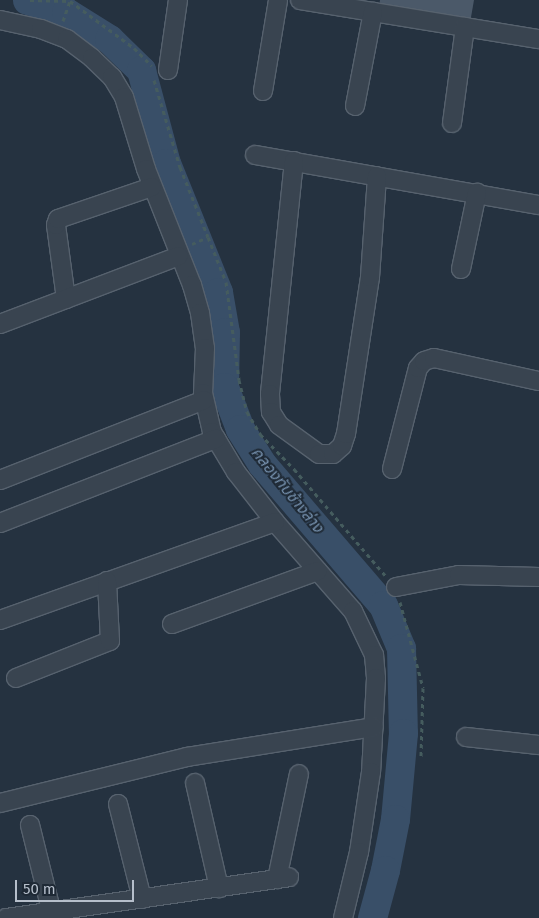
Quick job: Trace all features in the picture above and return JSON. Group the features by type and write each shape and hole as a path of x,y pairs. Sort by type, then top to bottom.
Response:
{"street":[{"path":"158,71 178,0"},
{"path":"263,91 278,0"},
{"path":"300,0 539,39"},
{"path":"355,106 373,12"},
{"path":"0,20 41,29 67,39 92,58 112,77 124,97 152,187 182,251 200,313 205,348 204,400 206,412 216,439 236,472 274,522 353,611 366,634 374,655 376,678 374,727 360,852 343,918"},
{"path":"452,123 465,27"},
{"path":"255,154 539,205"},
{"path":"294,161 270,394 271,412 279,425 319,454 333,454 342,446 346,434 370,277 377,176"},
{"path":"66,298 56,225 58,218 152,187"},
{"path":"461,268 477,193"},
{"path":"0,324 182,251"},
{"path":"392,469 418,368 424,361 434,358 539,381"},
{"path":"0,480 204,400"},
{"path":"0,523 216,439"},
{"path":"0,620 274,522"},
{"path":"172,624 318,571"},
{"path":"396,587 459,575 539,577"},
{"path":"16,678 110,641 107,581"},
{"path":"0,803 187,757 374,727"},
{"path":"466,737 539,746"},
{"path":"6,918 283,878 299,774"},
{"path":"196,783 219,888"},
{"path":"118,804 142,899"},
{"path":"30,825 51,910"}],"path":[{"path":"30,0 70,1 134,48 158,71 180,167 226,282 239,380 247,412 260,434 294,469 396,587 423,688 421,756"},
{"path":"54,22 62,25 70,1"},
{"path":"182,251 208,238"}],"building":[{"path":"380,0 474,0 470,23 379,7"}],"waterway":[{"name":"คลองทับช้างล่าง","path":"27,0 66,12 109,39 141,70 166,163 218,292 225,332 224,387 240,429 262,464 383,605 401,648 403,733 395,819 385,870 372,918"}]}
